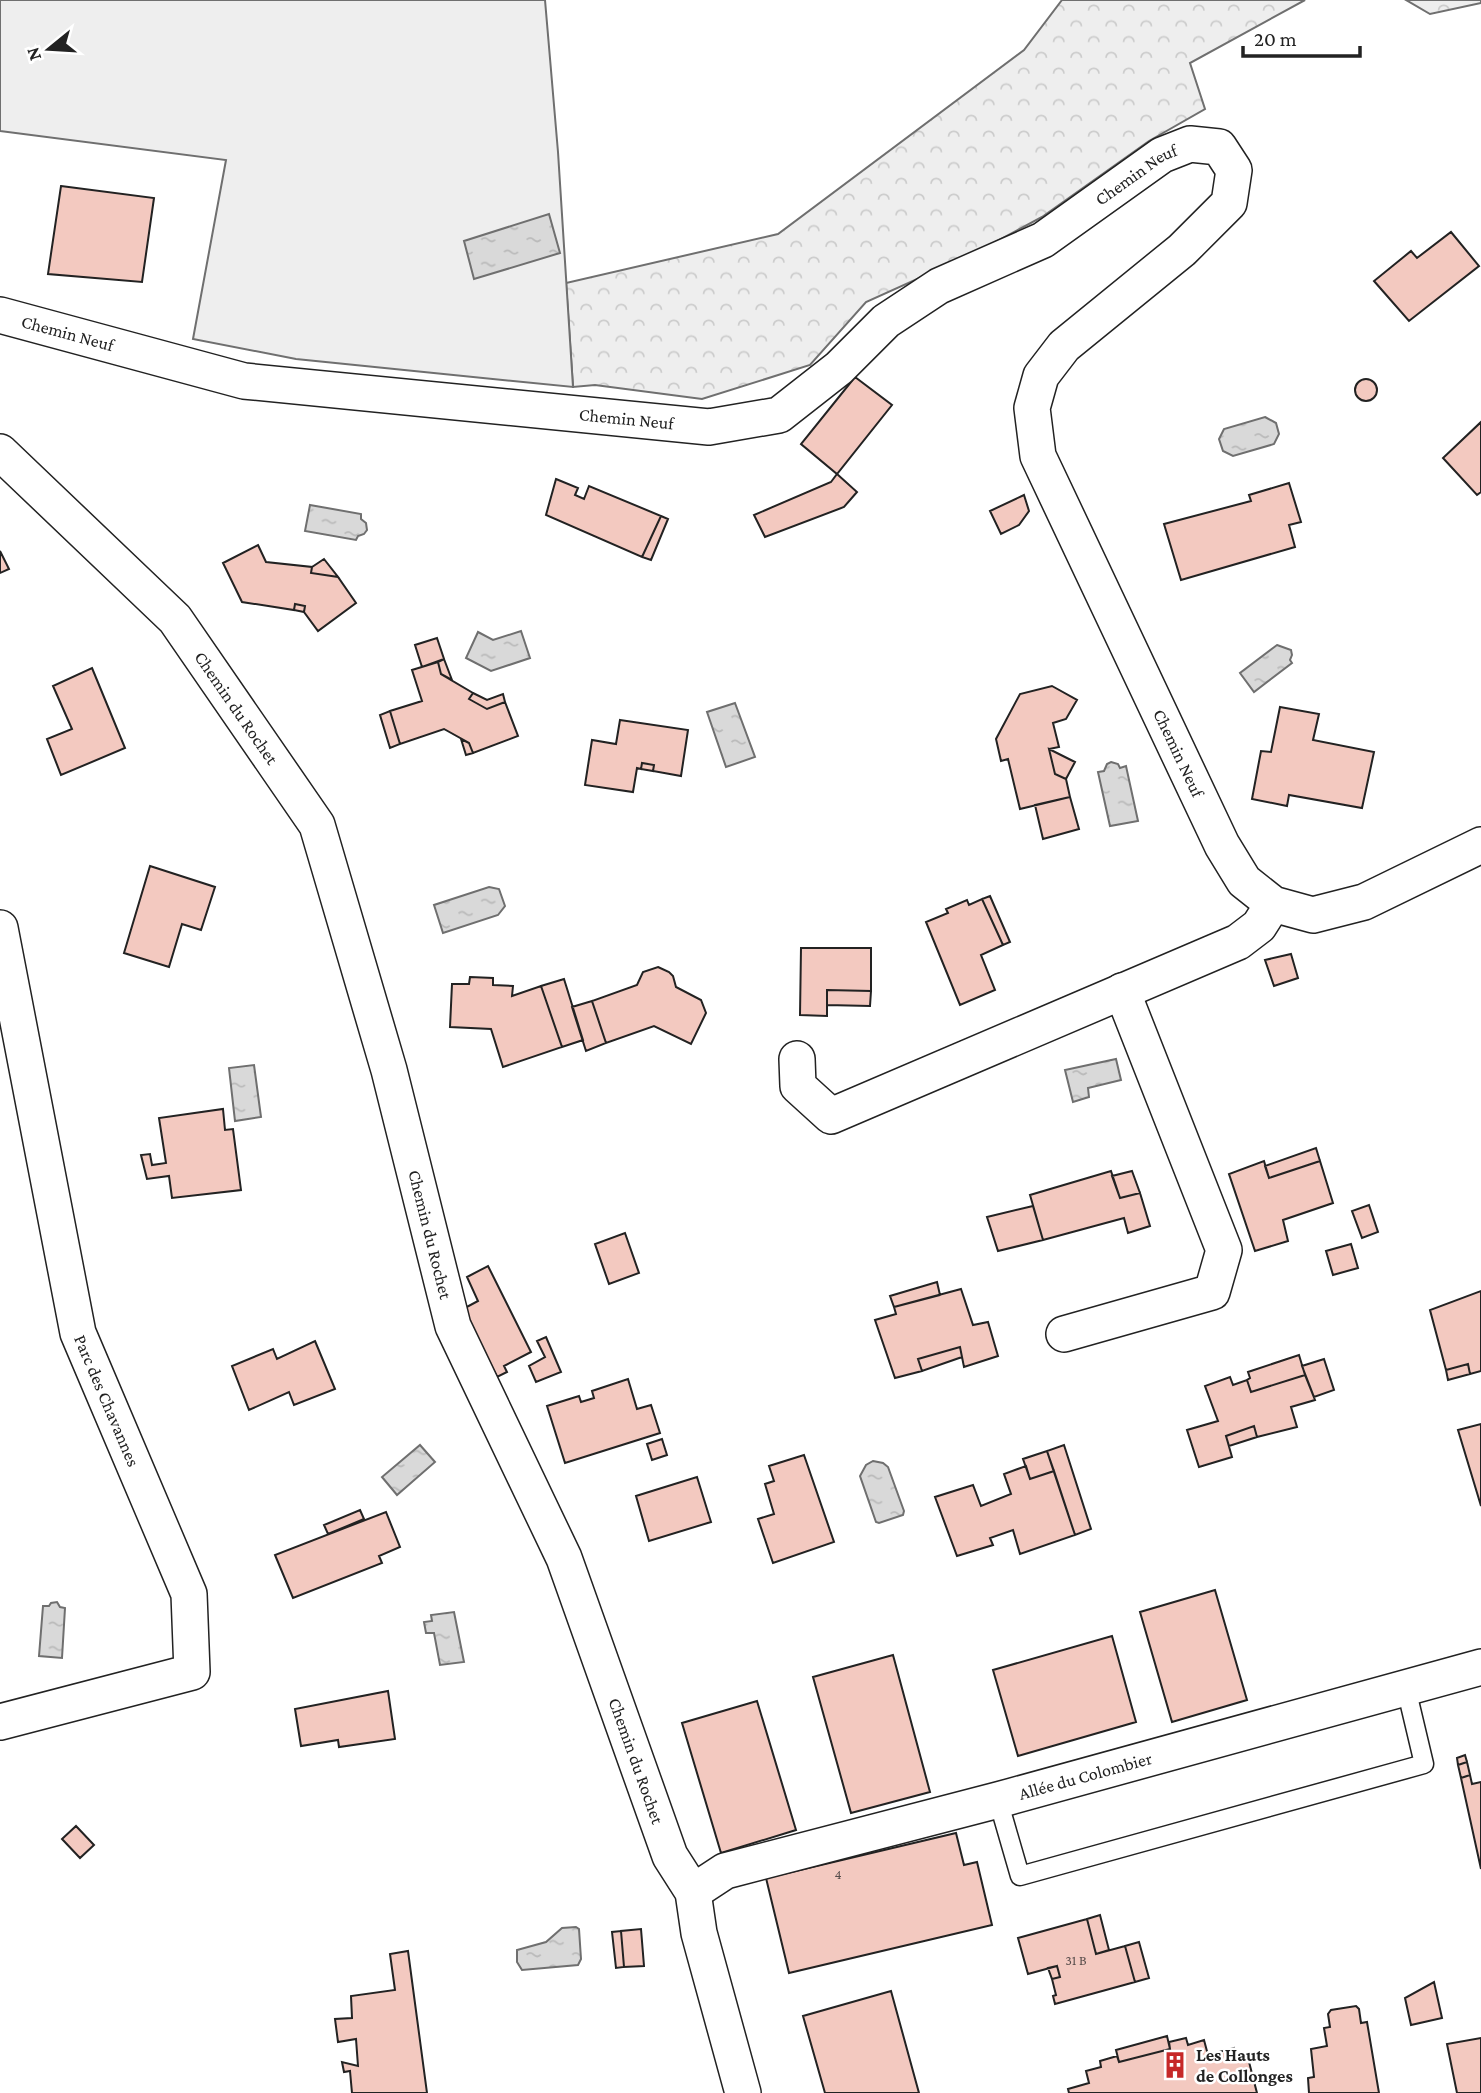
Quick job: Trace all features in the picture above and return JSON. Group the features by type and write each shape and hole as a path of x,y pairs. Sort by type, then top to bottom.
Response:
{"street":[{"name":"Chemin Neuf","path":"0,315 244,381 709,427 779,415 839,368 886,321 939,286 1044,240 1162,155 1190,144 1219,146 1234,170 1229,203 1182,250 1064,346 1041,376 1032,408 1038,456 1222,845 1244,881 1273,905 1313,915 1364,902 1481,845"},
{"name":"Chemin du Rochet","path":"0,452 175,619 317,825 389,1070 453,1326 564,1558 670,1856 694,1892 699,1933 743,2093"},
{"path":"797,1059 798,1086 831,1116 1237,942 1259,926 1273,905"},
{"name":"Parc des Chavannes","path":"0,928 79,1333 189,1594 192,1672 0,1721"},
{"path":"1064,1334 1212,1292 1224,1250 1122,991"},
{"name":"Allée du Colombier","path":"694,1892 725,1871 998,1800 1481,1667"}],"lane":[{"path":"998,1800 1020,1876 1424,1764 1406,1688"}],"green space":[{"path":"0,0 545,0 573,387 296,359 193,339 226,160 0,131"},
{"path":"1062,0 1305,0 1190,63 1205,109 1149,141 1042,217 977,252 866,302 810,365 702,399 595,385 573,387 566,283 778,234 1024,50"},
{"path":"1406,0 1481,0 1481,3 1430,14"}],"water":[{"path":"549,214 560,253 474,279 464,241"},
{"path":"1265,417 1276,423 1279,434 1274,444 1233,456 1223,451 1219,439 1224,429"},
{"path":"310,505 361,514 367,530 356,540 305,531"},
{"path":"521,631 530,658 491,671 466,658 478,632 493,640"},
{"path":"1277,645 1291,650 1292,663 1254,692 1240,673"},
{"path":"735,703 755,757 726,767 707,712"},
{"path":"1111,762 1118,764 1120,768 1126,766 1138,821 1110,826 1098,772 1104,771"},
{"path":"489,887 499,889 505,906 498,915 443,933 434,905"},
{"path":"1116,1059 1121,1080 1088,1088 1089,1097 1073,1102 1065,1070"},
{"path":"254,1065 261,1117 235,1121 229,1068"},
{"path":"420,1445 435,1462 397,1495 382,1477"},
{"path":"873,1461 888,1467 904,1511 903,1515 879,1523 876,1522 860,1476 866,1465"},
{"path":"57,1602 60,1607 65,1608 62,1658 39,1656 43,1606"},
{"path":"454,1612 464,1662 440,1665 434,1633 426,1633 424,1622 432,1621 431,1615"},
{"path":"562,1928 579,1929 581,1959 578,1965 522,1970 517,1962 517,1950 546,1942"}],"building":[{"path":"61,186 154,198 142,282 48,274"},
{"path":"1451,232 1479,266 1409,321 1374,281 1411,251 1417,258"},
{"path":"855,377 892,405 837,474 801,444"},
{"path":"1366,379 1376,386 1377,390 1370,400 1366,401 1356,394 1355,390 1362,380"},
{"path":"1481,422 1481,492 1477,495 1443,458"},
{"path":"837,474 857,492 844,507 765,537 754,515 831,482"},
{"path":"556,479 578,488 575,495 584,499 589,486 661,516 642,557 546,515"},
{"path":"1289,483 1301,522 1289,525 1295,547 1181,580 1164,524 1251,501 1249,495"},
{"path":"1024,495 1029,511 1019,525 1001,534 990,511"},
{"path":"661,516 668,519 651,560 642,557"},
{"path":"258,545 266,562 312,567 311,573 338,577 356,603 318,631 304,612 305,606 295,604 294,610 242,602 223,563"},
{"path":"0,551 9,569 0,573"},
{"path":"324,559 338,577 311,573 312,567"},
{"path":"295,604 305,606 304,612 294,610"},
{"path":"437,638 444,659 422,667 415,645"},
{"path":"444,659 452,680 441,674 438,662"},
{"path":"438,662 441,674 473,693 469,699 487,709 505,702 518,736 473,753 469,743 444,729 400,744 390,711 422,701 412,670"},
{"path":"92,668 125,748 61,775 47,739 72,729 53,686"},
{"path":"1052,686 1077,700 1066,719 1053,723 1059,747 1049,749 1055,774 1066,779 1070,797 1020,809 1008,759 1001,761 996,739 1020,694"},
{"path":"473,693 487,700 503,694 505,702 487,709 469,699"},
{"path":"1280,707 1319,714 1313,740 1374,752 1362,808 1289,795 1287,806 1252,799 1261,751 1271,752"},
{"path":"390,711 400,744 390,748 380,715"},
{"path":"620,720 688,730 681,776 653,771 654,765 642,763 641,769 637,768 633,792 585,785 592,740 616,744"},
{"path":"461,739 469,743 473,753 466,755"},
{"path":"1049,749 1075,762 1066,779 1055,774"},
{"path":"642,763 654,765 653,771 641,769"},
{"path":"1070,797 1079,829 1043,839 1035,805"},
{"path":"150,866 215,887 201,930 182,924 169,967 124,953"},
{"path":"990,896 1010,942 1003,945 982,899"},
{"path":"982,899 1003,945 981,955 995,990 960,1005 926,922 948,913 946,909 967,900 969,905"},
{"path":"801,948 871,948 871,991 827,990 827,1016 800,1015"},
{"path":"1291,954 1298,978 1274,986 1265,960"},
{"path":"658,967 673,976 676,987 701,1000 706,1013 691,1044 654,1026 606,1043 592,1001 637,985 643,972"},
{"path":"470,977 493,978 493,985 513,986 512,996 541,986 562,1047 503,1067 491,1029 450,1027 452,984 469,984"},
{"path":"564,979 583,1040 562,1047 541,986"},
{"path":"827,990 871,991 870,1006 827,1005"},
{"path":"592,1001 606,1043 586,1051 572,1007"},
{"path":"223,1109 225,1130 233,1129 241,1190 172,1198 169,1176 147,1179 141,1155 150,1154 152,1165 166,1163 159,1118"},
{"path":"1316,1148 1320,1161 1269,1178 1265,1166"},
{"path":"1264,1161 1269,1178 1320,1161 1333,1203 1283,1220 1288,1241 1255,1251 1229,1174"},
{"path":"1111,1171 1120,1198 1140,1193 1150,1226 1128,1233 1124,1218 1043,1240 1030,1195"},
{"path":"1132,1171 1140,1193 1120,1198 1112,1176"},
{"path":"1369,1205 1378,1232 1362,1238 1352,1211"},
{"path":"1033,1206 1043,1240 998,1251 987,1217"},
{"path":"625,1233 639,1273 609,1284 595,1244"},
{"path":"1351,1244 1358,1268 1333,1275 1326,1251"},
{"path":"488,1266 531,1352 504,1366 507,1372 497,1377 463,1309 478,1301 467,1277"},
{"path":"937,1282 940,1295 894,1307 890,1296"},
{"path":"961,1289 973,1325 988,1322 998,1356 964,1367 960,1347 918,1359 922,1371 895,1378 875,1320 896,1314 894,1307"},
{"path":"1481,1291 1481,1371 1470,1374 1468,1364 1446,1370 1430,1310"},
{"path":"546,1337 561,1372 536,1382 529,1366 545,1357 537,1341"},
{"path":"315,1341 335,1389 294,1405 289,1392 249,1410 232,1366 273,1349 277,1359"},
{"path":"960,1347 962,1357 922,1371 918,1359"},
{"path":"1299,1355 1305,1375 1251,1392 1247,1380 1250,1378 1248,1372"},
{"path":"1324,1359 1334,1390 1314,1397 1302,1366"},
{"path":"1468,1364 1470,1374 1448,1380 1446,1370"},
{"path":"1305,1375 1315,1400 1291,1407 1297,1427 1257,1437 1254,1426 1226,1436 1232,1457 1199,1467 1187,1430 1218,1421 1205,1386 1230,1377 1233,1385 1247,1380 1251,1392"},
{"path":"628,1379 637,1409 651,1405 660,1433 565,1463 547,1406 579,1396 581,1402 594,1398 592,1391"},
{"path":"1481,1424 1481,1506 1458,1430"},
{"path":"1254,1426 1257,1437 1229,1446 1226,1436"},
{"path":"662,1439 667,1455 652,1460 647,1444"},
{"path":"1064,1445 1091,1529 1075,1535 1047,1451"},
{"path":"1047,1451 1054,1471 1030,1479 1023,1459"},
{"path":"804,1455 834,1542 773,1563 758,1519 774,1514 765,1484 774,1481 769,1466"},
{"path":"1026,1466 1030,1479 1054,1471 1075,1535 1020,1554 1013,1530 990,1538 993,1545 957,1556 935,1497 973,1485 981,1506 1011,1494 1004,1474"},
{"path":"697,1477 711,1522 649,1541 636,1496"},
{"path":"360,1510 364,1519 328,1534 324,1525"},
{"path":"386,1512 400,1547 379,1556 382,1563 293,1598 275,1555"},
{"path":"1215,1590 1247,1700 1172,1722 1140,1612"},
{"path":"1112,1636 1136,1722 1018,1756 993,1670"},
{"path":"893,1655 930,1792 851,1813 813,1677"},
{"path":"388,1691 395,1739 339,1747 338,1740 301,1746 295,1709"},
{"path":"757,1701 796,1830 721,1853 682,1723"},
{"path":"1465,1755 1467,1762 1458,1765 1457,1758"},
{"path":"1467,1762 1470,1775 1461,1778 1458,1765"},
{"path":"1470,1775 1472,1784 1481,1782 1481,1869 1461,1778"},
{"path":"76,1826 94,1845 80,1858 62,1839"},
{"path":"956,1833 964,1865 977,1862 992,1925 789,1973 766,1878"},
{"path":"1100,1915 1109,1950 1096,1954 1087,1919"},
{"path":"1087,1919 1096,1954 1125,1946 1135,1982 1055,2004 1052,1979 1060,1977 1057,1966 1028,1974 1018,1938"},
{"path":"641,1929 644,1966 624,1967 621,1931"},
{"path":"621,1931 624,1967 616,1968 612,1932"},
{"path":"1139,1942 1149,1978 1135,1982 1125,1946"},
{"path":"408,1951 427,2093 352,2093 350,2071 344,2072 342,2062 358,2066 356,2039 338,2042 335,2019 352,2018 351,1996 395,1990 390,1954"},
{"path":"1057,1966 1060,1977 1052,1979 1048,1968"},
{"path":"1434,1982 1442,2018 1411,2025 1405,1998"},
{"path":"891,1991 919,2093 825,2093 803,2016"},
{"path":"1356,2006 1361,2023 1367,2022 1379,2093 1309,2093 1308,2078 1314,2077 1311,2049 1327,2046 1324,2028 1330,2027 1328,2014 1331,2010"},
{"path":"1167,2036 1170,2049 1119,2062 1116,2050"},
{"name":"Les Hauts de Collonges","path":"1186,2038 1188,2045 1204,2040 1208,2055 1234,2048 1237,2061 1248,2058 1257,2093 1069,2093 1068,2089 1089,2083 1086,2071 1101,2067 1100,2061 1117,2056 1119,2062 1170,2049 1169,2042"},
{"path":"1481,2038 1481,2093 1457,2093 1447,2044"}],"place":[{"name":"Les Hauts de Collonges","path":"1175,2065"}]}
